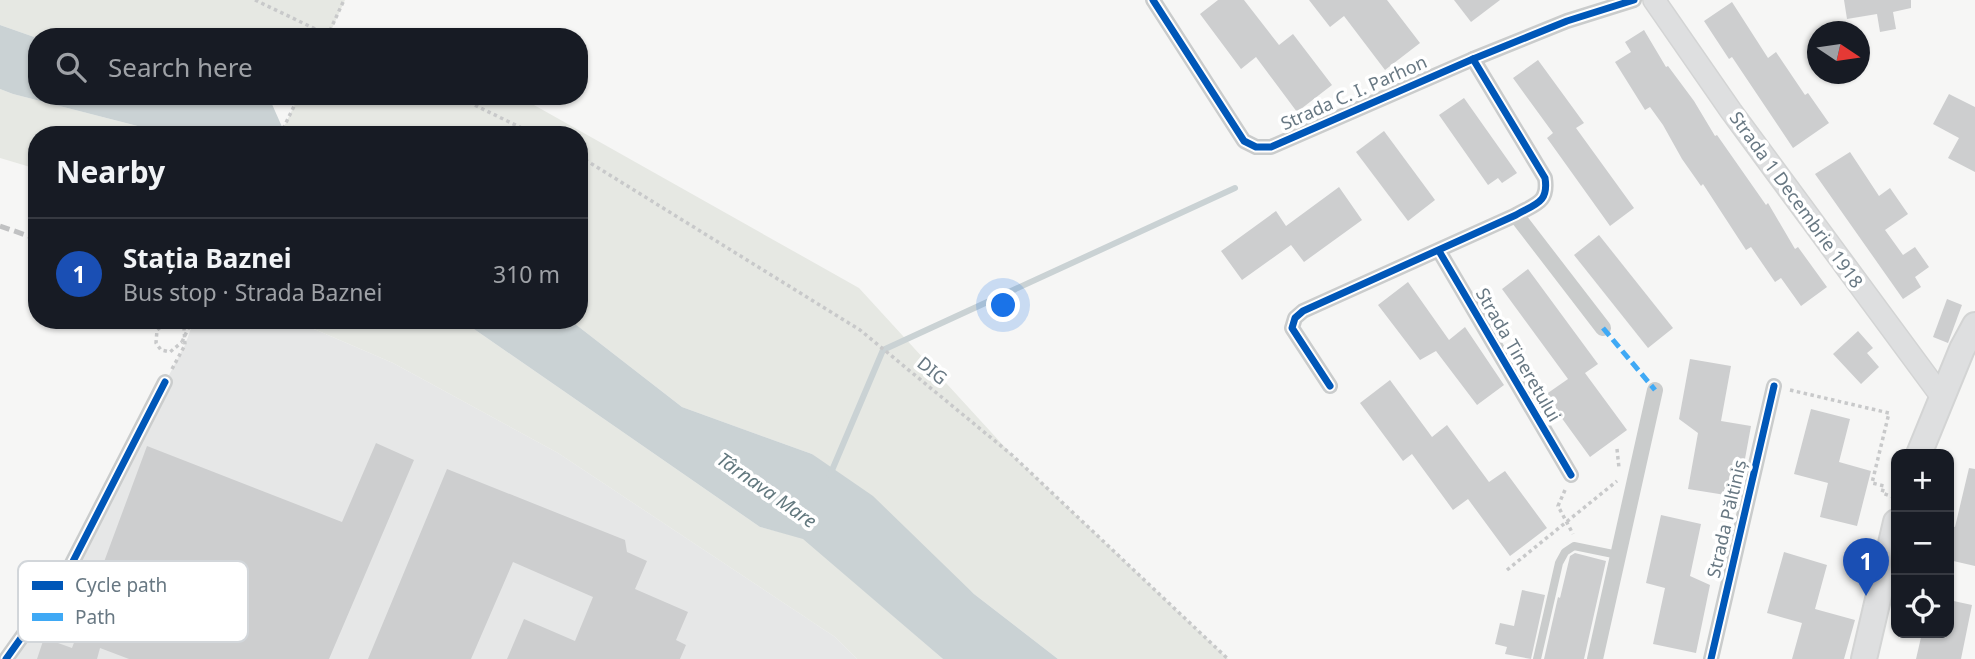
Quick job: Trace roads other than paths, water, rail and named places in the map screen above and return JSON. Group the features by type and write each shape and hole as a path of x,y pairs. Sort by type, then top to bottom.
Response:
{"main road":[{"name":"Strada 1 Decembrie 1918","path":"1654,0 1731,111 1942,397"},
{"path":"1921,449 1975,325"},
{"path":"1864,659 1891,543"}],"street":[{"name":"Strada C. I. Parhon","path":"1153,0 1244,141 1256,147 1271,147 1473,59 1567,21 1634,0"},
{"path":"1330,386 1292,328 1295,318 1303,310 1516,215 1542,200 1547,189 1545,178 1473,59"},
{"path":"1516,215 1603,328"},
{"name":"Strada Tineretului","path":"1439,251 1571,475"},
{"path":"73,561 165,382"},
{"name":"Strada Păltiniș","path":"1711,659 1774,386"},
{"path":"1595,659 1655,390"},
{"path":"6,659 18,642"}],"lane":[{"path":"1537,659 1559,563 1565,552 1574,546 1618,555"}],"water":[{"path":"0,25 28,35 28,98 0,89"},
{"path":"56,105 272,105 282,126 138,126"},
{"name":"Târnava Mare","path":"474,329 582,329 682,407 812,454 873,496 974,594 1058,659 943,659 803,539 760,527"}],"waterway":[{"path":"830,475 883,350 1235,188"}],"railway":[{"path":"0,226 28,236"}],"place":[{"name":"Stația Baznei","path":"1866,596"}]}
